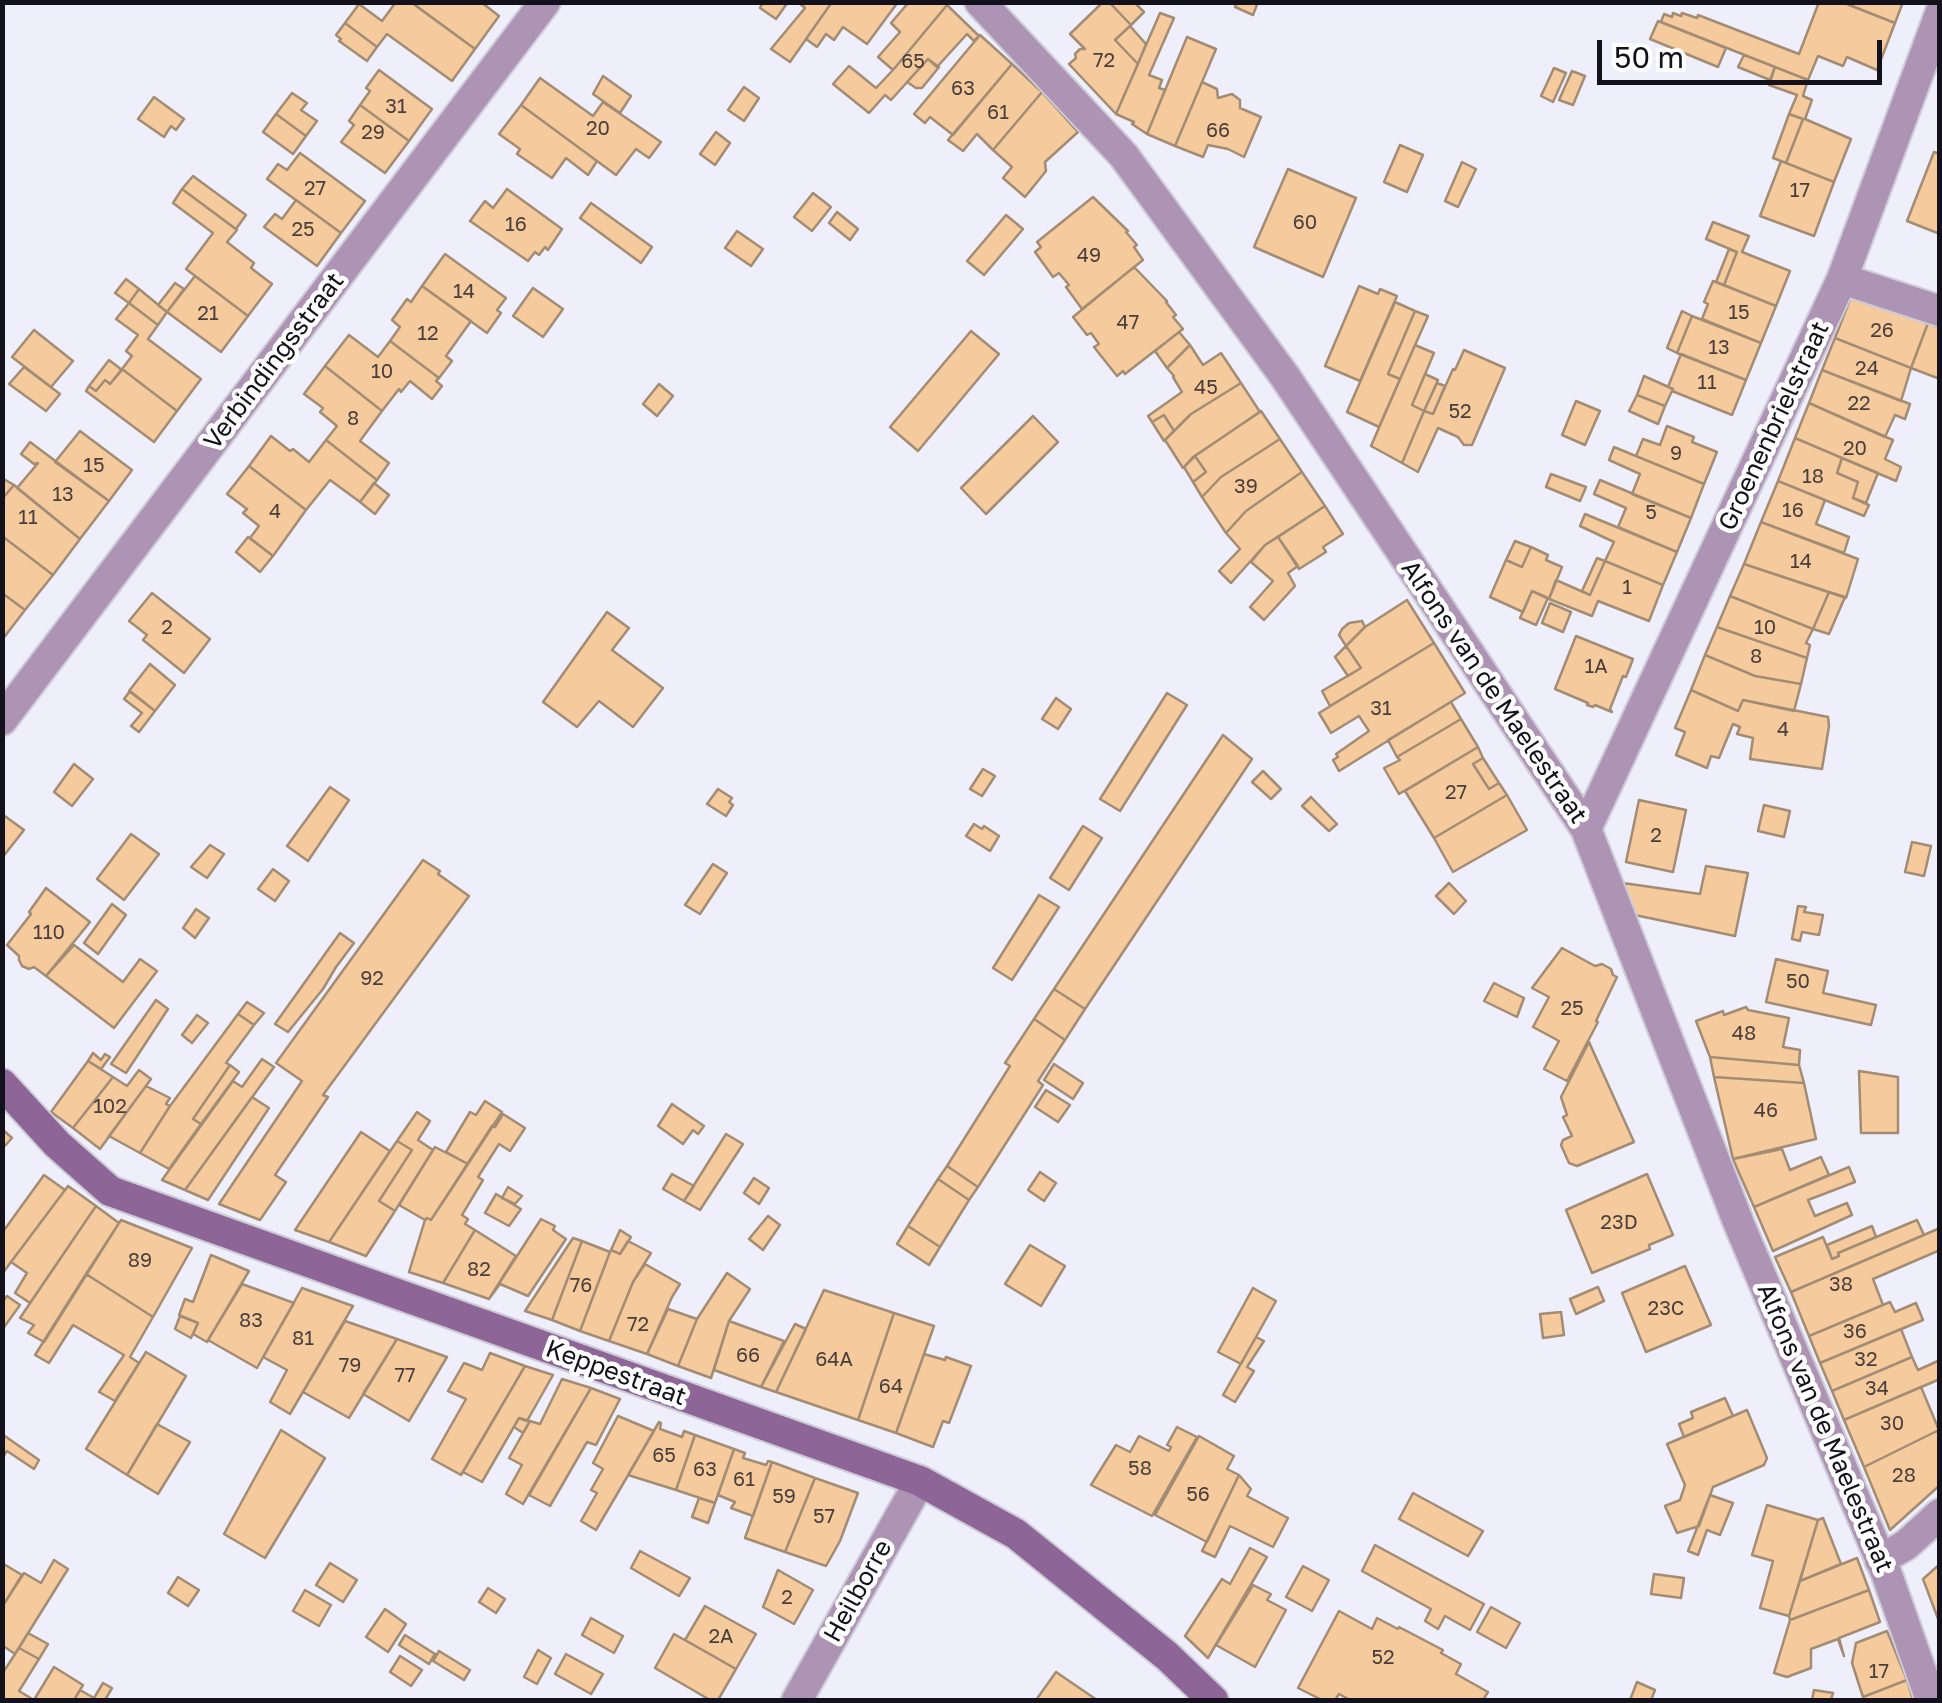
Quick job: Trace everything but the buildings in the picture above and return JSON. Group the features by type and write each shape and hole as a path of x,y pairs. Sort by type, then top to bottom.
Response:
{"street":[{"name":"Verbindingsstraat","path":"2,720 546,2"},
{"name":"Alfons van de Maelestraat","path":"980,2 1136,172 1286,378 1586,829 1738,1224 1880,1560 1931,1700"},
{"name":"Groenenbrielstraat","path":"1586,829 1842,279 1940,14"},
{"path":"1842,279 1940,310"},
{"name":"Keppestraat","path":"2,1084 57,1144 110,1192 920,1481 1016,1534 1167,1656 1213,1700"},
{"name":"Heilborre","path":"797,1700 920,1481"},
{"path":"1880,1560 1906,1545 1940,1514"}]}
